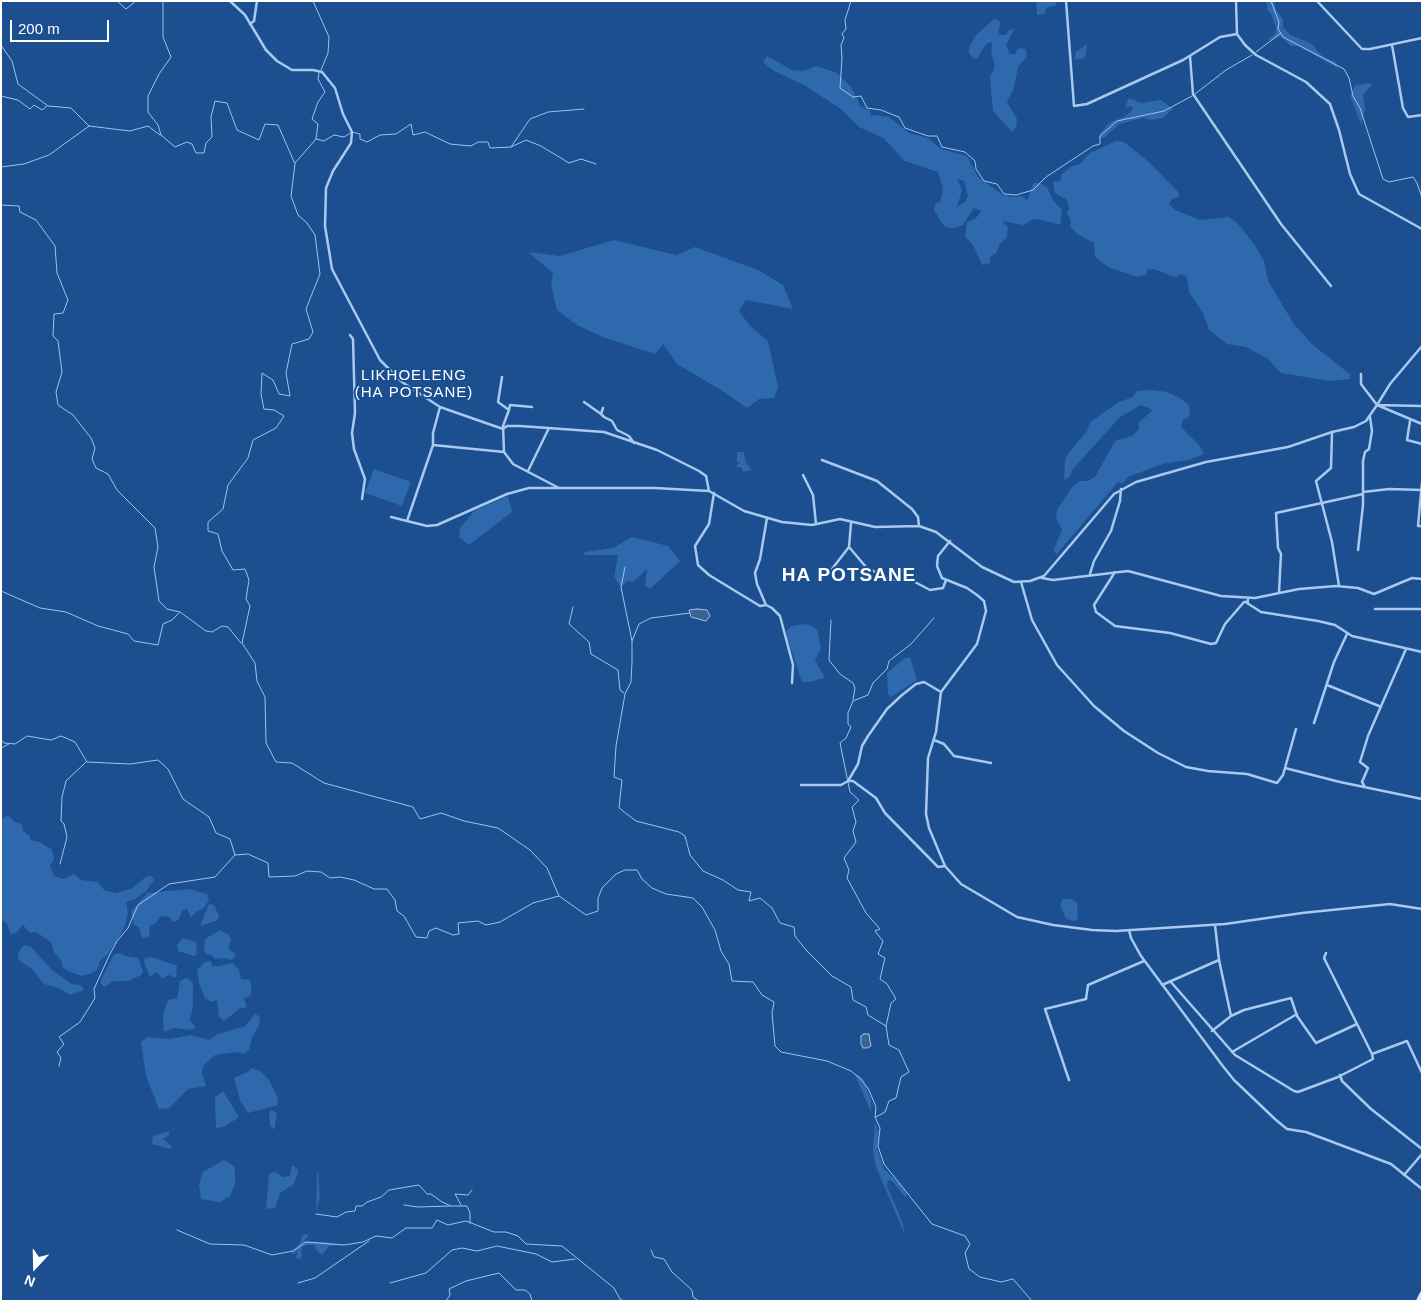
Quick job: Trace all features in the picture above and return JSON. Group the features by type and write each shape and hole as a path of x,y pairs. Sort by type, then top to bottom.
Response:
{"main road":[{"path":"1418,1301 1422,1293"}],"street":[{"path":"230,1 245,15 266,50 277,61 292,70 322,72 335,88 343,114 352,132 351,143 333,171 326,188 325,226 332,270 380,360 402,382 440,407 503,430"},
{"path":"250,24 254,21 257,1"},
{"path":"1066,1 1074,106 1086,104 1190,56 1220,37 1237,34"},
{"path":"1236,1 1237,34 1256,55 1306,82 1330,104 1339,130 1350,174 1359,194 1422,229"},
{"path":"1318,1 1362,49 1422,38"},
{"path":"1392,45 1403,108 1408,117 1422,114"},
{"path":"1190,56 1193,94 1282,224 1331,286"},
{"path":"350,335 353,339 355,413 352,433 354,448 365,479 362,499"},
{"path":"1040,578 1068,551 1121,489 1164,472 1288,447 1332,432 1354,427 1370,417 1390,384 1422,346"},
{"path":"1361,374 1361,384 1377,404 1410,421 1422,424"},
{"path":"502,377 498,402 508,410"},
{"path":"584,402 602,414 607,420 612,421 617,430 630,436 634,443"},
{"path":"1377,404 1422,406"},
{"path":"532,407 510,406 503,430 504,452 513,464 559,488"},
{"path":"407,522 433,445 433,433 440,407"},
{"path":"602,414 603,408"},
{"path":"1358,550 1364,461 1366,452 1369,449 1372,430 1370,417"},
{"path":"1410,421 1407,440 1422,444"},
{"path":"503,430 507,426 549,430 599,431 657,450 699,470 706,476 709,491"},
{"path":"528,471 549,430"},
{"path":"1332,432 1331,468 1316,481 1339,586"},
{"path":"433,445 504,452"},
{"path":"822,460 877,481 912,510 918,517 919,526"},
{"path":"803,475 813,495 816,524"},
{"path":"1422,482 1418,526 1422,526"},
{"path":"391,517 426,526 437,526 507,494 529,488 655,488 709,491 714,492 744,511 782,522 816,524 840,520 875,527 919,526 936,532 995,574 1014,582 1040,578 1053,580 1115,572 1135,573 1221,596 1248,600 1261,612 1318,620 1335,626 1348,634 1422,652"},
{"path":"1090,574 1094,561 1109,537 1120,501 1121,489"},
{"path":"1279,592 1281,554 1278,548 1276,513 1363,493 1389,489 1421,489"},
{"path":"714,492 709,524 695,546 698,565 709,575 760,606 766,605"},
{"path":"767,518 760,559 755,574 766,605 780,616 793,665 792,683"},
{"path":"832,569 849,547 851,523"},
{"path":"950,541 938,556 937,566 942,578 967,588 978,596 984,601 986,611 977,644 941,692 934,740 928,758 926,814 929,828 945,866 961,884 1004,911 1018,917 1073,928 1129,930 1215,925 1390,904 1422,909"},
{"path":"849,547 866,567 886,578 913,581 930,590 943,588 946,580"},
{"path":"1115,572 1094,605 1096,612 1115,626 1170,633 1211,644 1216,643 1225,624 1244,602 1248,600 1279,592 1339,586 1358,588 1374,594 1412,578 1422,579"},
{"path":"1021,582 1032,620 1057,665 1094,706 1124,731 1186,767 1247,774 1274,783 1281,780 1296,729"},
{"path":"1375,609 1422,610"},
{"path":"1314,723 1348,634"},
{"path":"1365,788 1362,782 1368,768 1360,762 1379,706 1406,649"},
{"path":"801,785 841,785 848,781 858,764 862,746 868,736 887,709 902,694 916,684 924,682 941,692"},
{"path":"1327,685 1379,706"},
{"path":"934,740 944,744 954,756 991,763"},
{"path":"1285,768 1365,788 1422,799"},
{"path":"848,781 853,782 876,798 885,813 938,867 945,866"},
{"path":"1215,925 1219,960 1230,1016"},
{"path":"1129,930 1131,938 1144,961 1234,1080 1276,1120 1287,1129 1306,1132 1383,1160 1422,1189"},
{"path":"1170,981 1232,1052 1268,1076 1298,1092 1373,1059 1324,958 1326,953"},
{"path":"1162,985 1219,960"},
{"path":"1069,1080 1045,1009 1086,999 1088,985 1144,961"},
{"path":"1212,1031 1230,1016 1244,1010 1290,998 1297,1014 1316,1043 1357,1024"},
{"path":"1232,1052 1297,1014"},
{"path":"1372,1054 1407,1041 1422,1073"},
{"path":"1340,1075 1342,1081 1371,1109 1422,1149"},
{"path":"1404,1175 1422,1154"}],"shaded area":[{"path":"1036,1 1058,1 1055,6 1047,7 1044,14 1037,15"},
{"path":"1267,1 1274,1 1276,10 1283,19 1283,27 1289,34 1312,44 1321,55 1337,63 1337,68 1298,46 1291,46 1280,36 1271,40 1268,39 1275,34 1276,28 1271,14 1267,10"},
{"path":"994,19 1001,22 998,31 1000,35 1006,35 1009,30 1014,29 1006,45 1010,54 1015,54 1018,48 1025,49 1027,54 1018,67 1014,88 1007,102 1017,119 1016,127 1012,132 993,111 990,77 995,66 991,52 992,43 986,44 977,59 973,58 969,53 969,47 976,35"},
{"path":"1087,44 1085,58 1075,60 1076,52"},
{"path":"767,56 792,70 803,71 816,66 837,73 851,87 861,107 870,110 871,116 889,117 909,133 928,138 941,149 967,156 978,177 1003,195 1022,196 1027,201 1033,184 1037,182 1047,187 1053,200 1062,210 1060,225 1034,219 1023,225 1002,221 1008,227 1007,237 1000,244 996,253 990,257 990,263 982,265 973,245 965,237 967,222 976,218 981,211 974,208 963,225 952,229 944,226 934,210 936,203 940,202 943,188 938,172 905,161 883,138 859,127 841,109 804,85 774,71 763,62","holes":["957,179 964,181 968,196 965,202 957,207 962,190"]},
{"path":"1371,83 1372,85 1363,95 1365,110 1361,125 1350,95 1356,85"},
{"path":"1129,98 1141,103 1161,100 1173,109 1163,118 1152,120 1142,118 1119,124 1104,138 1099,138 1099,135 1109,123 1126,116 1133,109 1131,106 1125,108"},
{"path":"1116,141 1124,142 1149,162 1178,192 1180,196 1171,200 1169,204 1175,210 1200,220 1229,217 1238,224 1254,244 1264,261 1268,281 1294,324 1313,345 1351,375 1350,379 1329,381 1281,373 1268,359 1246,347 1227,344 1209,330 1203,313 1189,292 1187,277 1181,274 1175,277 1154,269 1147,270 1146,275 1137,277 1108,267 1095,257 1094,243 1077,234 1070,226 1071,221 1067,213 1069,209 1067,200 1055,193 1053,182 1060,181 1062,174 1072,166 1080,164 1090,153"},
{"path":"614,240 676,255 695,247 758,270 783,285 793,309 746,300 739,311 750,326 768,341 778,387 774,398 759,399 747,408 677,364 663,344 655,354 603,337 577,325 557,310 551,285 553,273 528,252 560,256"},
{"path":"1137,391 1167,392 1189,405 1190,416 1183,420 1181,427 1199,445 1204,454 1188,460 1162,464 1128,477 1122,484 1118,482 1056,555 1054,549 1062,530 1056,518 1057,510 1072,487 1080,481 1088,481 1095,477 1115,441 1132,436 1139,429 1138,423 1153,410 1141,405 1120,417 1073,469 1069,477 1064,480 1065,460 1068,454 1087,431 1090,422 1119,402 1133,397"},
{"path":"737,452 744,452 745,461 752,470 743,472 742,468 736,466 741,462 737,462"},
{"path":"374,469 411,482 402,506 365,493"},
{"path":"508,496 512,512 469,545 459,537 460,528 474,511"},
{"path":"632,537 668,546 680,561 650,589 645,586 647,569 633,582 628,581 621,587 614,577 618,555 584,555 585,552 613,548"},
{"path":"689,610 707,610 710,616 706,621 691,617"},
{"path":"805,624 814,627 818,632 821,649 815,660 825,678 809,682 802,682 786,635 787,630 792,626"},
{"path":"910,657 917,680 891,697 888,694 887,673 905,658"},
{"path":"8,815 14,822 22,824 23,831 30,836 30,840 40,842 52,850 54,859 50,866 54,876 64,879 74,874 81,880 98,882 104,890 116,893 131,889 147,876 152,876 154,880 146,891 135,899 126,902 128,914 124,929 108,954 100,961 97,970 92,973 81,976 68,971 62,967 62,962 54,952 51,942 36,932 30,933 23,925 16,933 10,934 8,925 1,918 1,820"},
{"path":"189,889 207,894 209,900 204,908 196,912 191,918 187,909 182,911 178,920 173,922 169,917 161,916 155,924 150,925 149,937 142,938 139,927 134,925 131,912 142,899 148,893"},
{"path":"1063,899 1072,899 1077,903 1078,918 1075,921 1066,919 1060,904"},
{"path":"209,904 214,905 219,916 218,920 200,926"},
{"path":"220,930 228,934 231,940 228,949 235,953 235,957 230,960 225,958 215,959 212,955 206,954 204,950 205,939"},
{"path":"183,938 196,942 197,954 194,956 178,951 177,945"},
{"path":"24,945 31,947 53,971 72,984 81,985 84,990 70,995 58,988 44,984 31,968 18,958 18,953"},
{"path":"119,953 138,958 143,971 141,975 129,981 114,981 104,987 100,982 114,954"},
{"path":"152,957 177,966 176,978 169,975 161,979 160,975 156,972 150,977 144,962 145,958"},
{"path":"211,961 212,966 233,963 239,970 241,979 250,980 251,996 244,998 247,1007 239,1009 224,1021 219,1016 217,1000 211,1002 205,998 199,983 197,970 205,962"},
{"path":"186,978 193,982 193,1007 190,1020 196,1028 191,1030 174,1028 164,1032 163,1016 167,1002 171,999 177,999 180,981"},
{"path":"255,1014 259,1016 260,1023 252,1037 249,1050 244,1054 237,1052 215,1055 203,1066 202,1073 206,1086 188,1089 169,1108 159,1109 146,1076 141,1042 147,1037 169,1039 191,1035 209,1040 218,1034 245,1026"},
{"path":"869,1034 871,1046 867,1048 863,1048 861,1044 861,1036"},
{"path":"251,1068 260,1071 269,1080 277,1096 278,1105 248,1113 240,1100 234,1078 248,1072"},
{"path":"855,1075 863,1079 871,1099 871,1112"},
{"path":"223,1091 239,1117 224,1127 216,1128 215,1098"},
{"path":"271,1110 277,1113 274,1130 270,1125 269,1112"},
{"path":"875,1122 878,1132 877,1149 884,1169 901,1185 907,1195 905,1197 894,1183 890,1180 888,1181 887,1186 902,1221 905,1235 876,1167 873,1150"},
{"path":"169,1131 169,1135 163,1139 171,1145 171,1149 152,1144 153,1136"},
{"path":"224,1160 234,1166 235,1171 235,1185 230,1196 220,1202 201,1199 199,1184 203,1172"},
{"path":"292,1165 297,1168 298,1172 294,1184 280,1193 275,1208 266,1209 269,1174 275,1172 283,1177 290,1176"},
{"path":"318,1172 320,1196 316,1213 317,1174"},
{"path":"309,1235 304,1241 335,1243 335,1246 329,1246 322,1255 316,1250 315,1245 306,1245 302,1247 301,1259 296,1258 298,1251 293,1254 291,1252 300,1243 302,1236"}],"waterway":[{"path":"117,1 126,9 136,1"},
{"path":"163,1 163,37 171,57 159,74 148,96 148,112 158,125 161,135 175,147 187,142 192,144 196,153 204,153 206,143 212,137 211,117 215,101 227,103 237,130 259,140 265,124 278,125 295,164 291,196 298,215 307,223 315,235 320,274 306,309 313,332 309,339 292,344 286,373 290,396 279,394 273,380 262,373 261,394 264,409 274,410 284,416 276,428 253,440 248,458 228,485 223,509 208,522 208,531 218,534 222,551 233,570 245,569 249,580 246,599 250,606 242,643 255,663 257,681 265,697 266,743 276,762 292,763 324,783 413,807 420,819 441,813 464,821 498,828 530,850 547,868 559,896"},
{"path":"313,1 329,37 328,53 321,70"},
{"path":"851,1 845,20 846,29 842,34 844,38 841,45 840,88 853,97 861,96 867,108 881,110 899,117 905,128 928,136 937,136 942,147 965,152 975,161 976,169 984,181 997,184 1004,194 1016,195 1033,190 1046,177 1093,146 1100,144 1100,136 1117,121 1164,111 1192,96"},
{"path":"1271,1 1279,22 1278,29 1283,37 1344,69 1349,78 1353,96 1360,108 1383,179 1389,182 1413,177 1422,198"},
{"path":"1256,52 1281,33"},
{"path":"1,45 12,61 18,84 48,106 71,108 89,126 130,131 148,126 160,135"},
{"path":"1195,94 1226,70 1252,55"},
{"path":"295,163 316,139 318,124 312,119 318,102 325,92 318,79 319,73"},
{"path":"1,96 18,100 30,109 34,105 42,110 47,106"},
{"path":"511,147 530,119 548,112 584,109"},
{"path":"316,139 324,141 334,135 344,137 352,132 360,134 360,139 367,142 380,135 396,134 411,124 413,135 425,132 450,144 471,146 478,142 488,142 490,148 511,147 526,140 541,146 569,163 581,159 596,164"},
{"path":"1,167 24,164 49,155 89,126"},
{"path":"1,205 19,206 20,212 36,220 55,246 57,273 68,300 63,313 54,314 53,336 58,341 62,372 56,392 58,405 73,415 91,438 95,448 92,459 96,468 108,474 117,490 155,528 158,547 154,567 159,601 167,609 180,612 206,631 212,632 222,626 228,627 241,643"},
{"path":"625,567 621,587 632,641 632,662 631,682 625,694 616,746 614,777 622,780 619,808 636,821 679,832 685,836 690,855 703,871 723,880 738,890 751,892 749,901 760,898 772,908 780,923 794,927 795,936 806,950 832,976 851,987 853,1000 866,1007 868,1015 886,1026"},
{"path":"1,591 40,608 66,612 98,626 128,634 134,641 158,645 163,624 172,620 179,613"},
{"path":"573,607 569,624 589,642 591,654 618,670 620,690 624,693"},
{"path":"632,641 639,624 651,618 690,613"},
{"path":"876,1117 885,1112 889,1101 896,1098 901,1077 909,1072 899,1050 889,1045 886,1026 891,1003 896,999 887,984 880,979 885,958 878,954 883,941 875,931 880,929 866,913 847,878 849,870 844,858 856,842 853,831 856,822 852,807 859,800 850,792 840,743 846,738 851,727 848,724 848,713 853,701 868,695 873,683 887,669 889,661 911,644 934,618"},
{"path":"831,620 829,660 840,674 853,683 855,688 853,700"},
{"path":"1,739 4,743 15,744 27,736 51,740 61,736 75,742 87,762 130,764 158,760 168,769 183,799 209,817 216,833 230,839 235,855 248,854 268,863 269,877 295,876 307,871 321,872 330,878 340,877 354,880 374,889 387,889 395,900 397,911 404,916 416,937 427,938 429,931 436,928 453,935 459,934 458,923 478,921 486,925 500,922 533,903 559,896 586,915 598,911 598,898 602,888 616,874 625,870 637,870 642,879 652,888 666,894 693,898 702,907 715,930 721,951 729,964 732,981 753,982 762,995 774,1002 772,1013 775,1046 781,1052 827,1061 851,1071 861,1079 869,1090 876,1107 875,1117 880,1128 878,1146 884,1164 932,1224 965,1236 970,1244 965,1253 969,1269 980,1277 1001,1282 1013,1279 1032,1301"},
{"path":"1,748 9,744"},
{"path":"60,864 67,837 64,824 61,821 62,797 66,781 86,762"},
{"path":"59,1066 61,1058 57,1052 64,1044 59,1037 80,1022 95,998 94,989 109,956 117,941 128,928 138,905 169,884 215,877 235,855"},
{"path":"316,1214 337,1217 346,1212 355,1211 356,1206 362,1206 381,1197 389,1190 419,1185 427,1194 431,1194 451,1206 467,1206 470,1213 470,1223"},
{"path":"461,1205 455,1194 468,1195 472,1190"},
{"path":"404,1205 418,1207 450,1206"},
{"path":"177,1230 210,1244 244,1245 272,1255 293,1251 306,1242 344,1245 363,1242 376,1236 392,1238 406,1228 432,1228 437,1220 448,1225 466,1221 494,1232 506,1232 518,1236 526,1244 562,1246 614,1288 620,1299 624,1301"},
{"path":"298,1283 315,1278 369,1241"},
{"path":"390,1283 426,1273 452,1250 462,1248 477,1251 497,1246 536,1254 552,1262 575,1259"},
{"path":"651,1250 654,1257 664,1259 672,1272 692,1290 693,1297 699,1301"},
{"path":"446,1301 450,1295 449,1289 466,1281 499,1273 516,1290 525,1290 530,1294 532,1301"}],"district":[{"name":"LIKHOELENG (HA POTSANE)","path":"414,384"},
{"name":"HA POTSANE","path":"849,576"}]}
